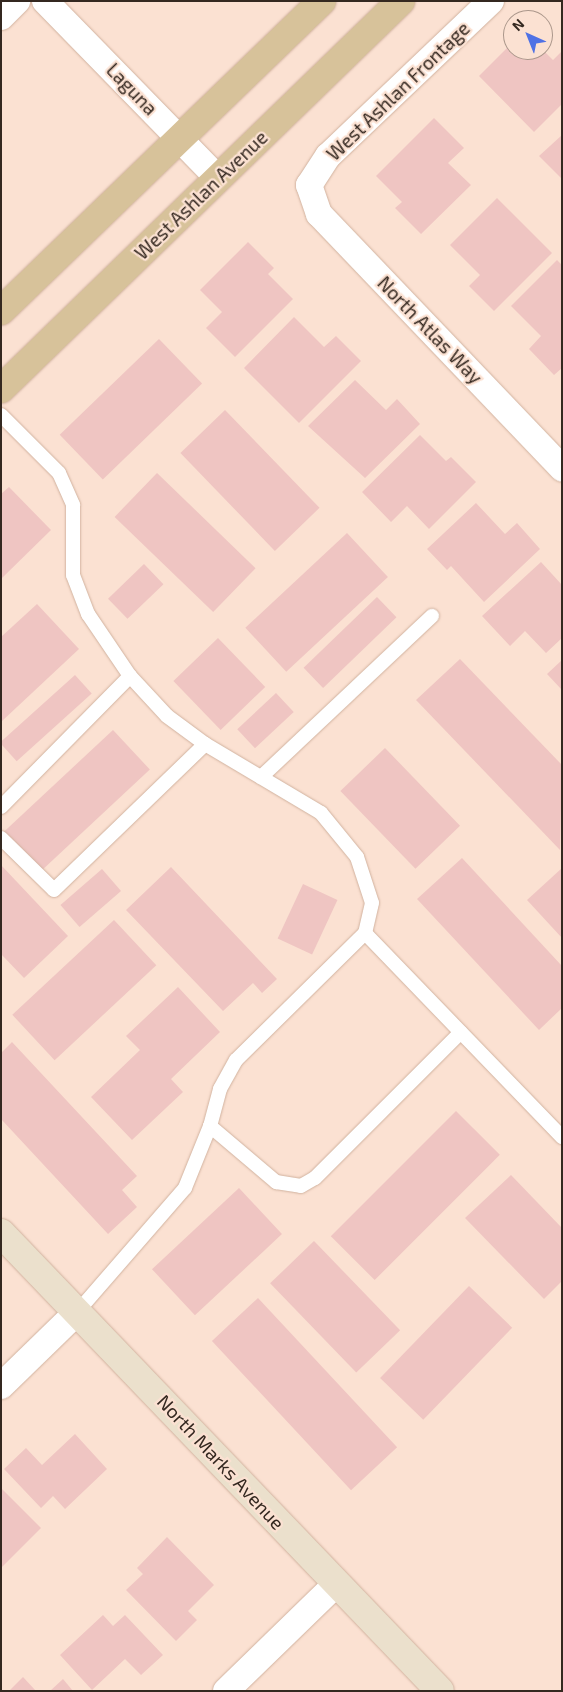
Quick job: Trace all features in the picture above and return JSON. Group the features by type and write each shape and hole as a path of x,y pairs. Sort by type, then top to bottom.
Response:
{"main road":[{"path":"1,311 322,1"},
{"name":"West Ashlan Avenue","path":"1,389 401,1"},
{"name":"North Marks Avenue","path":"1,1233 78,1311 440,1691"}],"street":[{"path":"1,17 17,1"},
{"name":"Laguna","path":"45,1 218,178"},
{"name":"West Ashlan Frontage","path":"310,185 328,156 491,1"},
{"name":"North Atlas Way","path":"310,185 319,214 562,468"},
{"path":"1,1386 78,1311"},
{"path":"226,1691 336,1584"}],"lane":[{"path":"1,415 60,473 73,505 73,575 88,614 130,676 167,716 205,744 321,813 357,857 372,903 365,933 236,1060 220,1089 210,1126 185,1188 78,1311"},
{"path":"261,777 432,616"},
{"path":"1,807 130,676"},
{"path":"1,838 54,890 205,744"},
{"path":"365,933 562,1136"},
{"path":"210,1126 276,1182 301,1186 315,1178 461,1032"}],"building":[{"path":"562,51 562,104 534,132 479,76 503,52 503,60 553,60"},
{"path":"434,118 464,148 448,163 471,185 421,234 395,208 402,202 376,176"},
{"path":"562,135 562,179 539,156"},
{"path":"497,198 552,253 494,311 469,286 480,275 450,245"},
{"path":"248,242 274,268 268,274 293,299 235,357 206,328 222,312 200,290"},
{"path":"557,260 562,265 562,368 554,375 529,349 541,336 511,306"},
{"path":"294,317 324,347 336,336 361,361 299,423 244,368"},
{"path":"159,339 202,384 103,479 60,435"},
{"path":"355,380 386,410 397,399 420,424 365,478 308,426"},
{"path":"225,410 319,508 275,551 180,453"},
{"path":"420,435 446,461 451,457 476,482 429,529 407,506 391,522 362,492"},
{"path":"157,473 256,568 213,612 115,517"},
{"path":"9,487 51,530 1,579 1,494"},
{"path":"476,503 505,534 517,523 540,549 484,602 451,566 447,570 427,549"},
{"path":"347,533 388,577 286,672 245,628"},
{"path":"541,562 562,585 562,638 546,653 525,631 510,646 482,616"},
{"path":"144,564 163,584 127,619 108,599"},
{"path":"377,597 396,617 323,688 304,668"},
{"path":"37,604 79,649 1,722 1,637"},
{"path":"218,638 265,687 221,730 173,681"},
{"path":"460,659 562,765 560,850 416,700"},
{"path":"562,660 562,690 547,674"},
{"path":"75,675 92,694 17,761 1,742"},
{"path":"276,693 294,712 255,748 237,729"},
{"path":"113,730 150,769 39,873 2,834"},
{"path":"385,748 460,826 415,869 340,791"},
{"path":"462,858 562,966 562,1008 539,1030 417,899"},
{"path":"1,865 68,936 24,978 1,954"},
{"path":"171,867 277,979 262,993 253,983 223,1011 126,910"},
{"path":"562,868 562,938 527,900"},
{"path":"102,869 121,891 80,927 60,905"},
{"path":"303,884 337,900 312,954 278,938"},
{"path":"114,920 156,965 55,1060 12,1015"},
{"path":"178,987 220,1032 171,1079 183,1092 132,1140 91,1097 140,1050 126,1036"},
{"path":"12,1042 137,1176 122,1190 137,1207 108,1234 1,1119 1,1053"},
{"path":"456,1111 500,1155 375,1280 331,1236"},
{"path":"511,1175 562,1228 562,1281 544,1299 465,1218"},
{"path":"239,1188 282,1234 195,1315 152,1269"},
{"path":"314,1241 400,1330 356,1373 270,1283"},
{"path":"469,1286 512,1328 423,1420 380,1378"},
{"path":"258,1298 397,1447 351,1490 212,1341"},
{"path":"75,1434 107,1469 65,1509 53,1496 41,1508 4,1469 26,1448 42,1465"},
{"path":"1,1488 41,1528 1,1568"},
{"path":"167,1537 214,1585 188,1611 197,1620 176,1641 126,1590 143,1574 137,1568"},
{"path":"103,1615 113,1626 125,1615 163,1655 141,1675 125,1659 92,1690 60,1655"},
{"path":"23,1677 36,1691 9,1691"},
{"path":"63,1679 73,1691 50,1691"}]}
